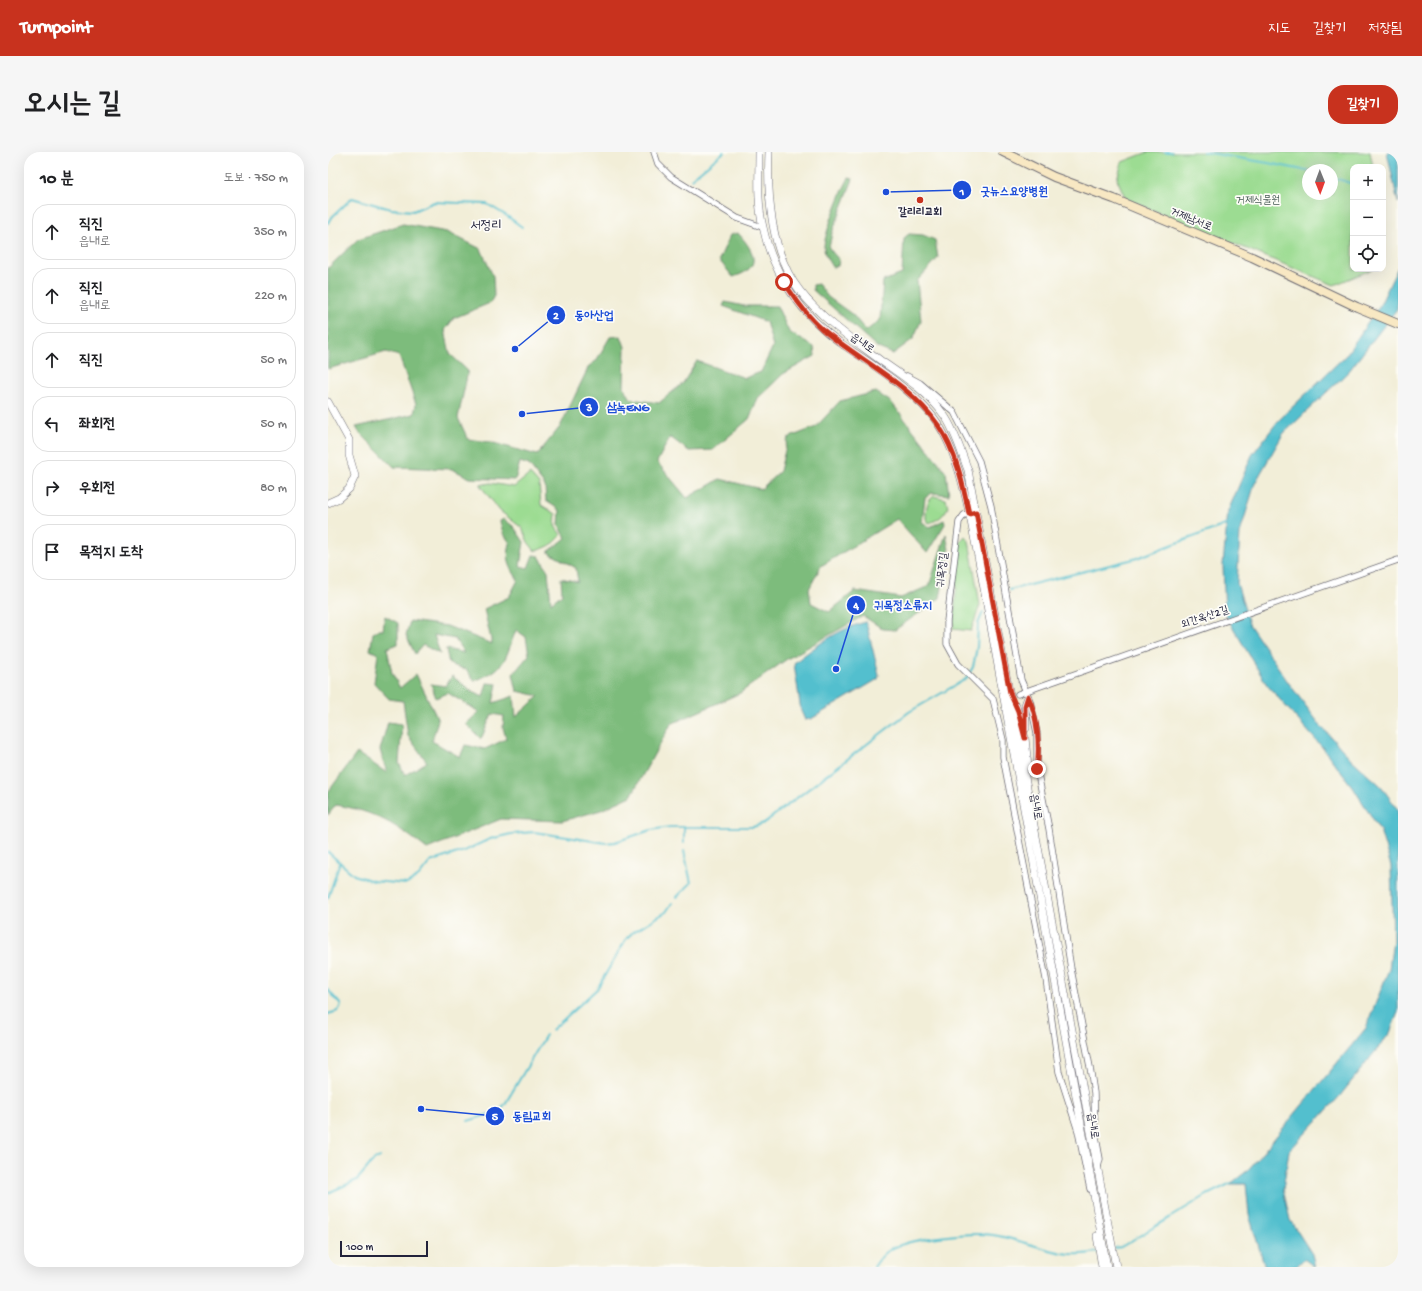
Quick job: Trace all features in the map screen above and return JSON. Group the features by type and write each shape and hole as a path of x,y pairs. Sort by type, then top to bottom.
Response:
{"main road":[{"name":"거제남서로","path":"1003,152 1054,177 1114,199 1252,257 1398,324"}],"street":[{"path":"654,152 658,164 671,177 737,218 762,227 773,225"},
{"name":"읍내로","path":"760,152 759,186 762,227 776,266 796,301 822,328 891,378 930,414 947,440 973,513 1014,693 1026,774 1116,1267"},
{"name":"읍내로","path":"769,152 773,225 786,266 800,291 828,321 918,387 945,416 968,470 973,513 1107,1267"},
{"path":"887,365 920,383 954,412 979,461 991,506 1021,680 1037,733 1037,769 1049,829 1068,955 1094,1093 1094,1118 1100,1159 1098,1167"},
{"path":"328,402 349,440 349,455 355,476 349,489 339,498 328,503"},
{"name":"귀목정길","path":"973,513 962,517 959,522 946,632 947,644 958,664 996,698 1003,740 1003,757 1046,979 1059,1072 1078,1131 1086,1174 1094,1200"},
{"name":"외간옥산2길","path":"1014,693 1026,694 1398,560"},
{"path":"1014,693 1025,738"},
{"path":"1026,694 1025,738 1028,764 1026,774"},
{"path":"1094,1200 1099,1253 1102,1267"}],"green space":[{"name":"거제식물원","path":"1148,152 1370,152 1372,164 1350,164 1350,272 1366,272 1334,285 1126,199 1117,179 1122,162"},
{"path":"849,178 853,179 832,233 829,248 839,260 838,266 832,267 826,257 824,247 825,241 834,212"},
{"path":"403,224 447,232 481,249 493,276 494,296 490,303 454,318 445,330 450,354 468,371 458,418 468,439 490,442 537,455 560,427 589,366 596,361 610,337 621,336 625,347 624,387 631,399 659,403 683,383 697,361 745,378 761,372 773,346 766,322 723,306 725,302 744,306 777,306 789,332 814,347 815,356 783,374 758,398 749,419 713,450 689,451 670,437 657,462 687,498 720,479 761,489 780,471 788,438 816,427 840,401 876,392 891,402 946,472 949,495 932,493 925,498 922,522 930,527 944,520 945,524 927,553 897,519 821,566 809,589 811,603 829,612 855,591 901,598 929,586 946,534 949,550 940,598 895,630 883,629 863,616 787,659 740,693 671,724 631,796 601,810 562,821 501,819 427,849 395,826 374,815 336,805 328,815 328,792 357,753 387,773 380,750 388,722 402,724 399,763 405,775 427,762 408,736 403,701 389,699 374,683 378,654 370,650 373,633 383,630 385,616 398,623 398,644 387,648 392,673 400,688 416,674 438,720 432,741 460,757 465,745 485,749 506,739 503,727 504,716 492,714 481,739 466,724 479,712 448,693 436,698 431,684 446,686 452,676 471,691 483,697 487,683 497,684 493,703 514,696 516,717 539,696 517,691 513,674 529,655 526,637 516,630 506,656 499,667 493,672 474,681 467,670 449,664 446,649 464,653 455,639 434,635 440,654 423,645 415,654 406,635 410,621 447,626 492,644 484,609 509,597 518,580 508,559 510,543 503,533 500,521 504,519 514,527 524,542 520,566 528,568 533,555 539,556 548,571 551,603 562,594 561,578 578,582 576,568 548,552 566,538 559,525 560,510 546,501 545,486 529,465 520,462 515,480 470,478 452,469 394,467 359,432 356,427 414,414 416,404 399,356 386,352 328,369 328,268 358,239"},
{"path":"738,233 752,252 753,258 749,269 733,277 719,260 730,235"},
{"path":"909,234 923,235 935,240 938,258 917,281 921,321 913,339 893,354 878,348 813,290 813,285 818,284 828,297 853,315 866,331 880,320 883,281 902,274 904,238"},
{"path":"530,474 539,484 541,505 556,514 555,526 561,535 553,544 535,551 528,542 522,528 500,511 480,485 490,483 514,487"},
{"path":"934,496 946,499 948,507 941,517 929,523 926,519 926,509 929,501"},
{"path":"965,536 969,541 980,605 971,631 953,629 960,542"}],"water":[{"path":"1387,152 1398,152 1398,203"},
{"path":"1398,267 1397,309 1349,371 1283,434 1255,483 1240,533 1237,583 1249,624 1288,682 1320,725 1352,760 1381,786 1398,810 1398,1012 1390,1033 1339,1097 1289,1151 1283,1189 1290,1220 1312,1254 1315,1267 1304,1259 1296,1267 1265,1267 1249,1215 1246,1184 1230,1184 1247,1171 1366,1028 1389,969 1393,941 1391,866 1380,830 1354,789 1322,747 1267,685 1225,614 1223,565 1228,511 1252,455 1278,421 1346,355 1380,305"},
{"path":"866,622 879,675 878,679 811,719 805,720 801,711 794,663 819,644 837,633"}],"waterway":[{"path":"691,179 724,152"},
{"path":"1165,152 1171,152"},
{"path":"1203,152 1302,170"},
{"path":"1338,179 1350,183"},
{"path":"328,223 330,219 352,198 391,209 413,211 434,202 487,204 522,227"},
{"path":"1009,590 1134,559 1228,524"},
{"path":"328,852 354,875 373,881 407,884 419,876 430,862 464,851 490,839 511,834 534,832 606,843 615,842 651,830 670,827 753,827 764,823 909,712 966,679 973,667 977,647 978,624 983,612"},
{"path":"684,828 684,843"},
{"path":"677,897 691,883 684,851"},
{"path":"328,898 340,862"},
{"path":"552,1030 597,989 626,939 633,932 666,912 672,903"},
{"path":"328,990 341,1005 338,1011 328,1014"},
{"path":"468,1121 499,1111 505,1104 546,1035"},
{"path":"328,1193 357,1180 373,1161 380,1157"},
{"path":"1115,1248 1121,1247 1207,1195 1231,1183"},
{"path":"874,1267 884,1254 896,1246 923,1239 955,1235 993,1235 1070,1254 1097,1252"}],"place":[{"name":"굿뉴스요양병원","path":"886,192"},
{"name":"갈리리교회","path":"920,200"},
{"name":"동아산업","path":"515,349"},
{"name":"삼녹ENG","path":"522,414"},
{"name":"귀목정소류지","path":"836,669"},
{"name":"동림교회","path":"421,1109"}],"district":[{"name":"서정리","path":"486,226"}],"route":[{"path":"784,282 796,301 822,328 842,344 870,362 914,398 930,414 947,440 960,473 969,514 976,512 1010,693 1018,711 1025,738 1026,698 1028,696 1030,700 1037,733 1037,769"}]}
